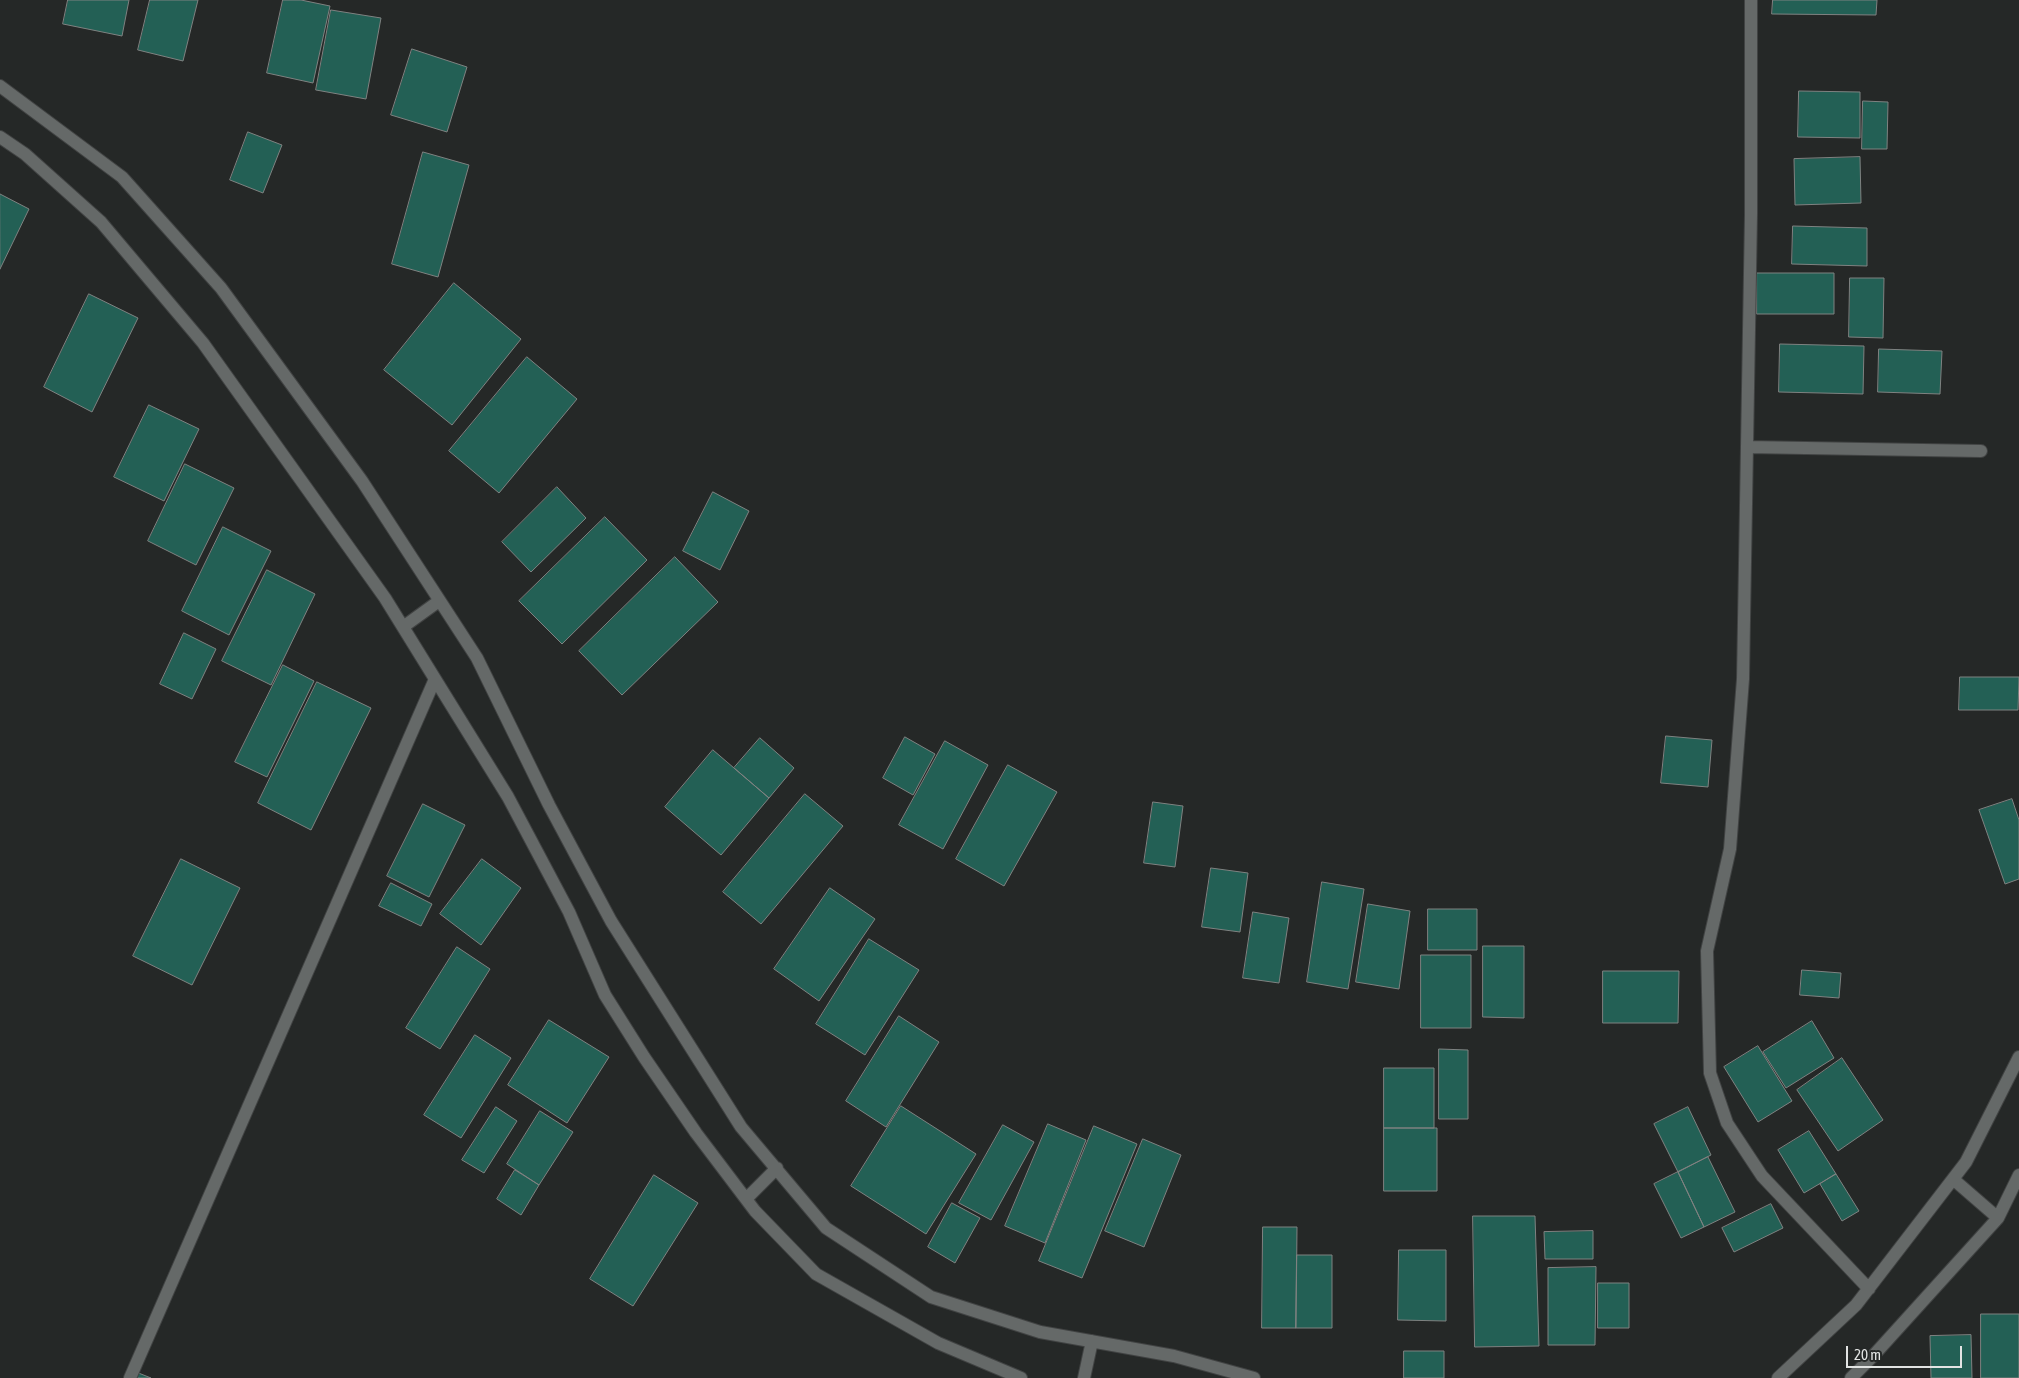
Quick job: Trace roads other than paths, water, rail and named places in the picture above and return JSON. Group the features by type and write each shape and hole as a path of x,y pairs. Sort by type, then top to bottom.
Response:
{"street":[{"path":"1751,0 1751,214 1743,679 1730,849 1707,951 1710,1074 1727,1123 1762,1176 1869,1290"},
{"path":"0,86 122,177 221,288 362,481 477,658 549,805 611,921 741,1127 826,1228 931,1297 1040,1332 1174,1356 1254,1378"},
{"path":"0,137 25,154 101,222 203,343 385,598 512,805 569,912 605,995 644,1057 696,1133 755,1211 816,1274 938,1343 1021,1378"},
{"path":"1747,447 1981,451"},
{"path":"403,627 439,601"},
{"path":"130,1378 435,679"},
{"path":"1778,1378 1856,1305 1966,1162 2019,1056"},
{"path":"746,1199 776,1168"},
{"path":"1851,1378 1998,1218 2019,1175"},
{"path":"1953,1179 1998,1218"},
{"path":"1084,1378 1092,1341"}]}
